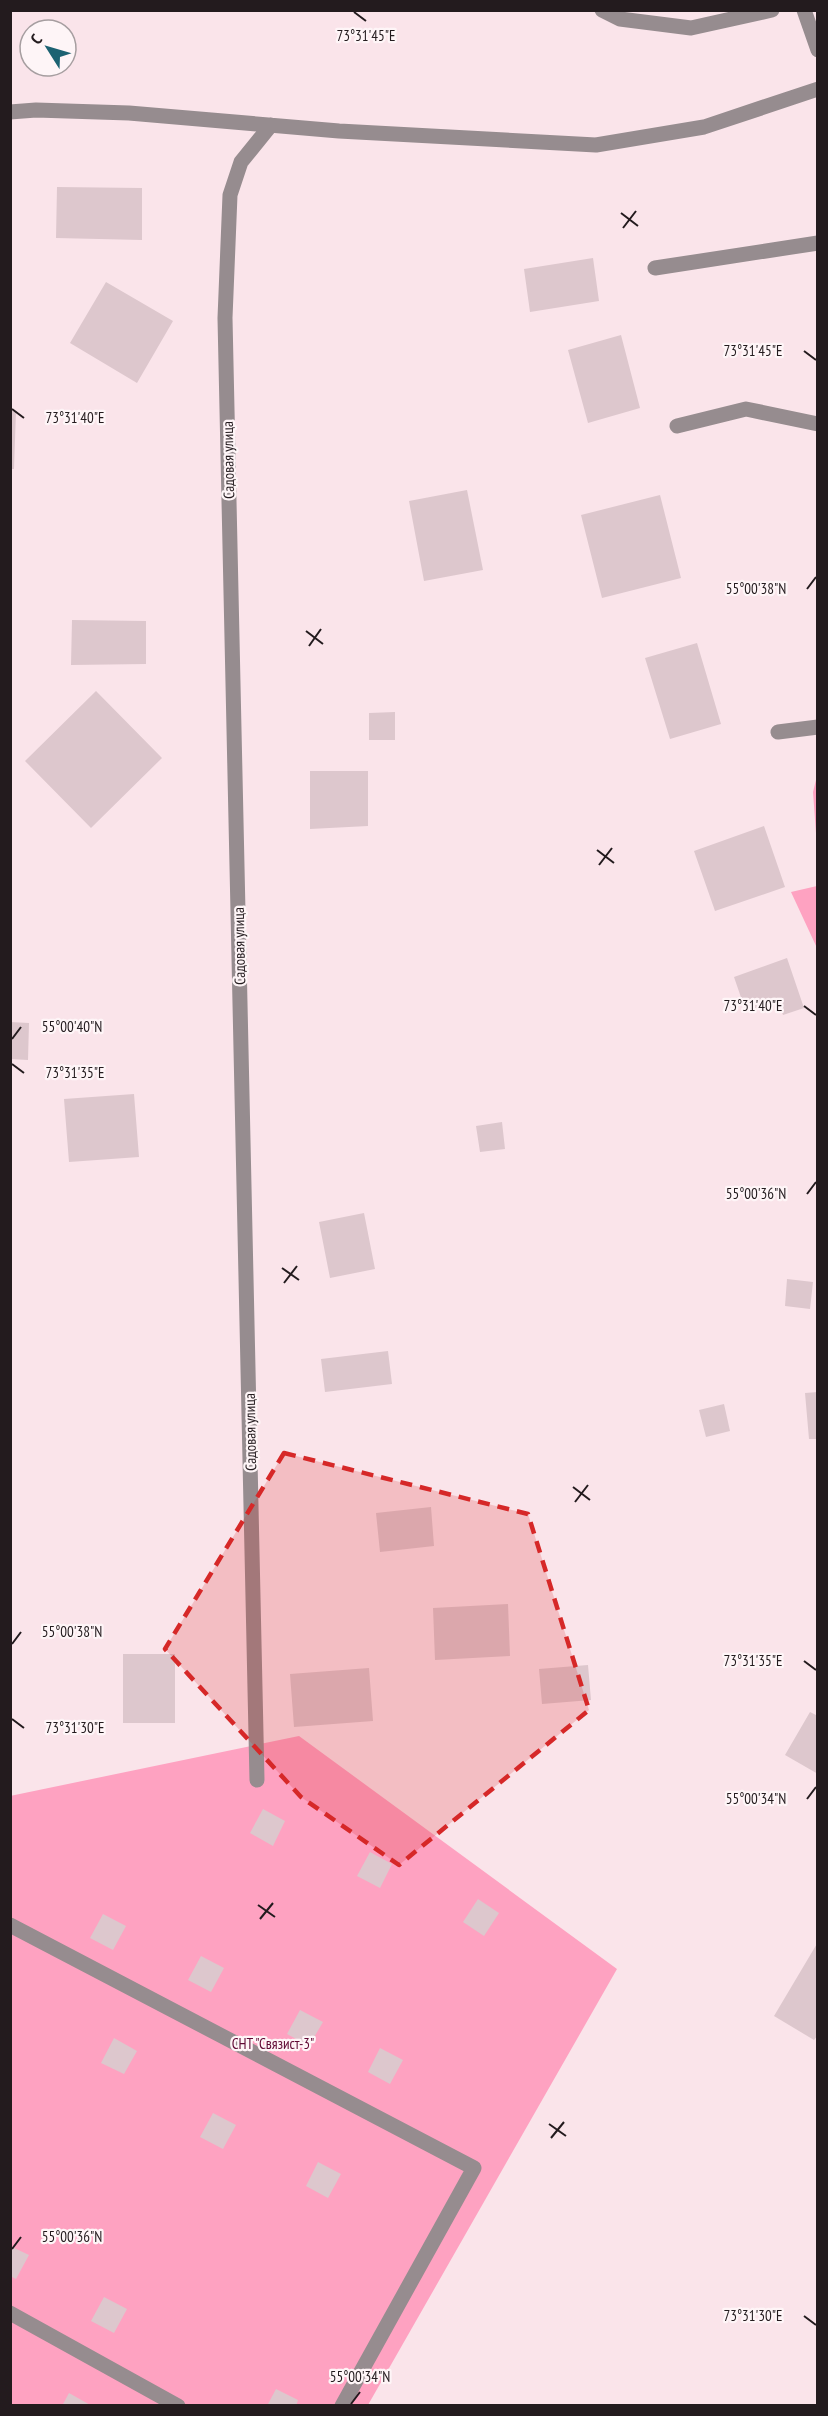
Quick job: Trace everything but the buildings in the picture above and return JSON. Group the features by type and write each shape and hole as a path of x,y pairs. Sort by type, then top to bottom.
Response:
{"street":[{"path":"602,10 620,19 691,28 772,10"},
{"path":"804,10 818,50"},
{"path":"10,112 36,110 129,113 271,125 596,145 704,127 818,89"},
{"name":"Садовая улица","path":"257,1780 225,318 230,195 241,162 271,125"},
{"path":"655,268 818,243"},
{"path":"677,426 746,409 818,424"},
{"path":"778,732 818,727"},
{"path":"10,1925 474,2168 342,2406"},
{"path":"10,2313 178,2406"}],"highlighted area":[{"path":"284,1453 528,1514 589,1710 399,1865 301,1797 165,1649"}],"green space":[{"path":"817,776 817,847 813,792"},
{"path":"818,886 817,948 791,892"},
{"name":"СНТ \"Связист-3\"","path":"299,1736 617,1969 368,2405 11,2405 10,1796"}]}
